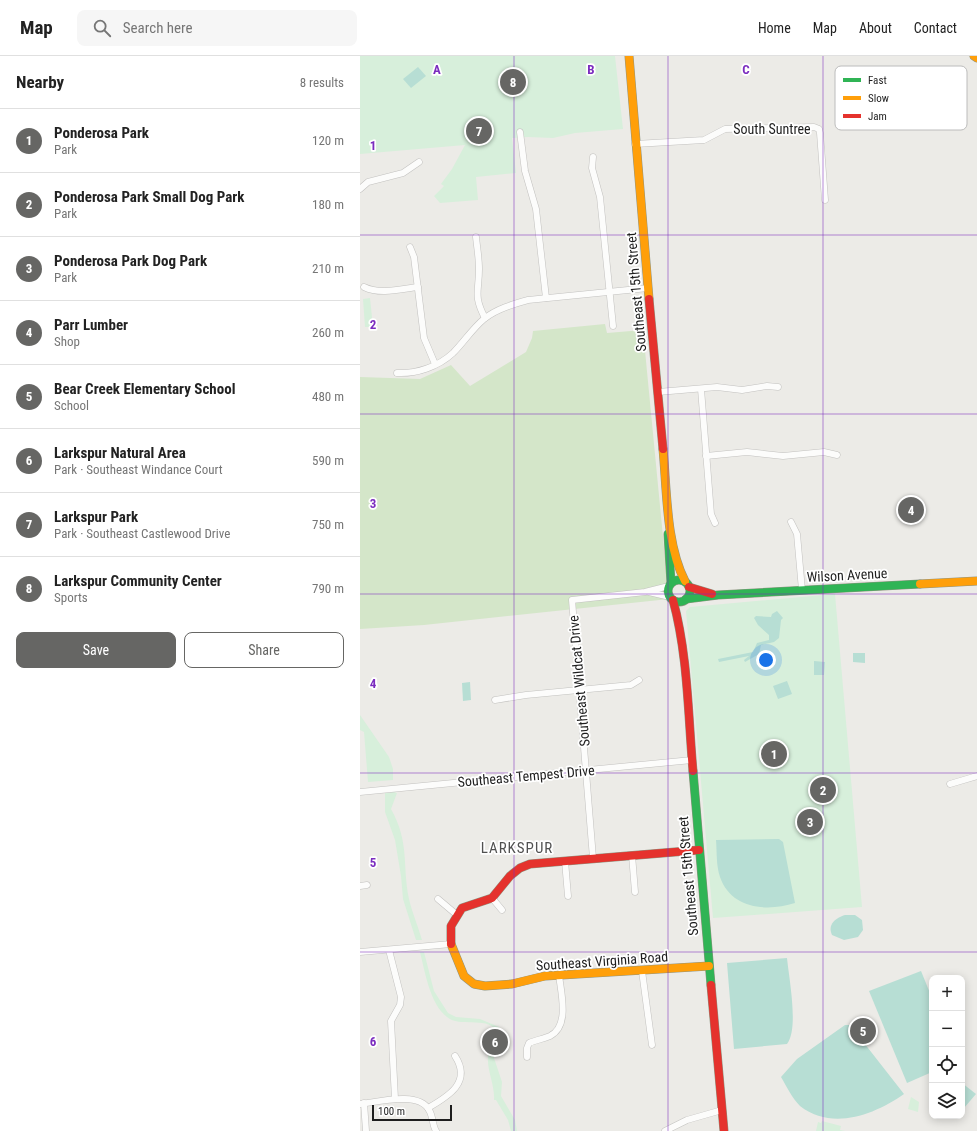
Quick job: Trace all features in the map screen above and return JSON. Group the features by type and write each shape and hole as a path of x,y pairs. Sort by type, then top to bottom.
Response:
{"main road":[{"name":"Southeast 15th Street","path":"629,56 635,144 670,525 678,568 687,584"},
{"name":"Southeast 15th Street","path":"670,525 668,536 670,584"},
{"path":"678,580 687,584 690,594 684,600 671,598 670,584 678,580"},
{"name":"Wilson Avenue","path":"684,600 802,590 977,581"},
{"name":"Wilson Avenue","path":"687,584 698,591 718,596"},
{"name":"Southeast 15th Street","path":"671,598 678,619 692,760 724,1131"},
{"name":"Southeast 15th Street","path":"678,619 684,600"},
{"path":"451,944 451,926 462,908 492,898 510,876 520,868 530,864 699,850"},
{"name":"Southeast Virginia Road","path":"451,944 464,976 480,986 512,984 537,977 709,966"}],"street":[{"name":"South Suntree","path":"635,144 704,140 725,129 814,127 819,130 820,133 825,200"},
{"path":"520,132 524,172 536,209 546,298"},
{"path":"592,157 592,168 600,197 613,326"},
{"path":"360,189 368,182 403,173 419,162"},
{"path":"476,237 479,270 476,293 478,304 486,318"},
{"path":"410,248 414,256 424,338 435,364"},
{"path":"364,287 370,290 380,291 418,287"},
{"path":"397,373 421,372 452,354 472,330 486,318 509,305 528,300 648,288"},
{"path":"658,392 717,387 742,390 766,386 778,387"},
{"path":"701,389 711,514 715,523"},
{"path":"706,456 747,452 783,456 824,452 837,455"},
{"path":"791,522 797,534 802,590"},
{"path":"645,592 670,584"},
{"path":"645,592 660,594 671,598"},
{"name":"Southeast Wildcat Drive","path":"593,858 572,600 645,592"},
{"path":"496,700 526,695 631,685 640,680"},
{"name":"Southeast Tempest Drive","path":"360,792 692,760"},
{"path":"950,784 977,776"},
{"path":"632,855 635,892"},
{"path":"565,860 568,896"},
{"path":"360,886 367,885"},
{"path":"492,898 502,910"},
{"path":"438,899 457,915"},
{"path":"360,952 451,944"},
{"path":"389,950 401,997 400,1004 390,1021 395,1099"},
{"path":"642,971 652,1045"},
{"path":"527,1057 527,1048 529,1043 551,1036 561,1024 562,1010 560,975"},
{"path":"428,1108 453,1092 459,1083 462,1070 456,1056"},
{"path":"366,1131 362,1103 395,1099 420,1101 428,1108 436,1131"},
{"path":"665,1131 686,1120 722,1110"}],"green space":[{"path":"360,56 615,56 623,129 575,133 553,138 512,138 516,173 476,177 478,200 440,203 434,196 444,186 441,184 452,169 465,145 360,154"},
{"path":"370,298 373,327 365,327 363,299"},
{"path":"605,324 607,333 643,330 669,599 424,625 360,629 360,377 420,379 451,365 470,386 526,352 532,338 533,331"},
{"path":"835,594 862,907 713,918 686,611 690,607"},
{"path":"360,715 389,757 393,769 393,780 368,782 364,732 360,730"},
{"path":"385,793 397,793 391,809 401,833 409,899 422,940 416,940 403,899 395,840 385,812"},
{"path":"420,952 424,952 434,991 448,1013 456,1017 480,1019 499,1027 501,1036 495,1049 494,1058 502,1082 501,1096 515,1120 517,1131 511,1131 508,1120 496,1100 494,1100 488,1057 496,1037 496,1030 486,1024 452,1020 441,1011 432,996"},
{"path":"911,1097 919,1102 918,1112 908,1109"},
{"path":"822,1121 841,1126 840,1130 845,1131 816,1131 818,1122 821,1123"}],"shaded area":[{"path":"418,67 426,76 411,88 403,79"},
{"path":"777,611 783,618 781,620 779,638 774,642 761,645 759,654 745,662 744,660 749,656 719,662 718,659 753,652 757,643 769,640 769,635 758,625 754,618 756,616 771,617 772,614"},
{"path":"853,653 865,653 865,663 853,662"},
{"path":"814,661 825,662 824,675 814,675"},
{"path":"787,681 792,694 778,699 773,686"},
{"path":"470,682 471,700 463,701 462,683"},
{"path":"779,839 783,842 795,903 784,906 762,907 741,902 732,896 725,888 720,877 717,863 716,840"},
{"path":"845,915 855,915 862,920 863,930 858,937 844,940 832,935 831,928 833,922"},
{"path":"787,958 793,1015 791,1037 787,1044 734,1049 727,963"},
{"path":"921,971 929,991 929,1073 907,1083 869,991"},
{"path":"845,1025 850,1025 904,1094 880,1108 866,1114 853,1117 839,1119 826,1118 812,1114 797,1103 781,1077 797,1059"},
{"path":"965,1085 976,1094 965,1107"}],"traffic: fast":[{"path":"668,534 671,583"},
{"path":"679,580 687,583 690,591 687,599 679,602 671,599 668,591 671,583 679,580"},
{"path":"686,599 718,595 920,584"},
{"path":"693,771 711,985"}],"traffic: slow":[{"path":"629,56 649,299"},
{"path":"663,449 668,517 674,551 685,581"},
{"path":"920,584 977,581"},
{"path":"451,944 464,976 474,984 485,986 512,984 545,976 709,966"}],"traffic: jam":[{"path":"649,299 663,449"},
{"path":"689,587 712,594"},
{"path":"673,600 685,664 693,771"},
{"path":"451,944 451,926 462,908 492,898 510,876 520,868 530,864 699,850"},
{"path":"711,985 724,1131"}],"place":[{"name":"Larkspur Community Center","path":"513,82"},
{"name":"Larkspur Park","path":"479,131"},
{"name":"Parr Lumber","path":"911,510"},
{"name":"Ponderosa Park","path":"774,754"},
{"name":"Ponderosa Park Small Dog Park","path":"823,790"},
{"name":"Ponderosa Park Dog Park","path":"810,822"},
{"name":"Bear Creek Elementary School","path":"863,1031"},
{"name":"Larkspur Natural Area","path":"495,1042"}],"district":[{"name":"LARKSPUR","path":"517,848"}]}
